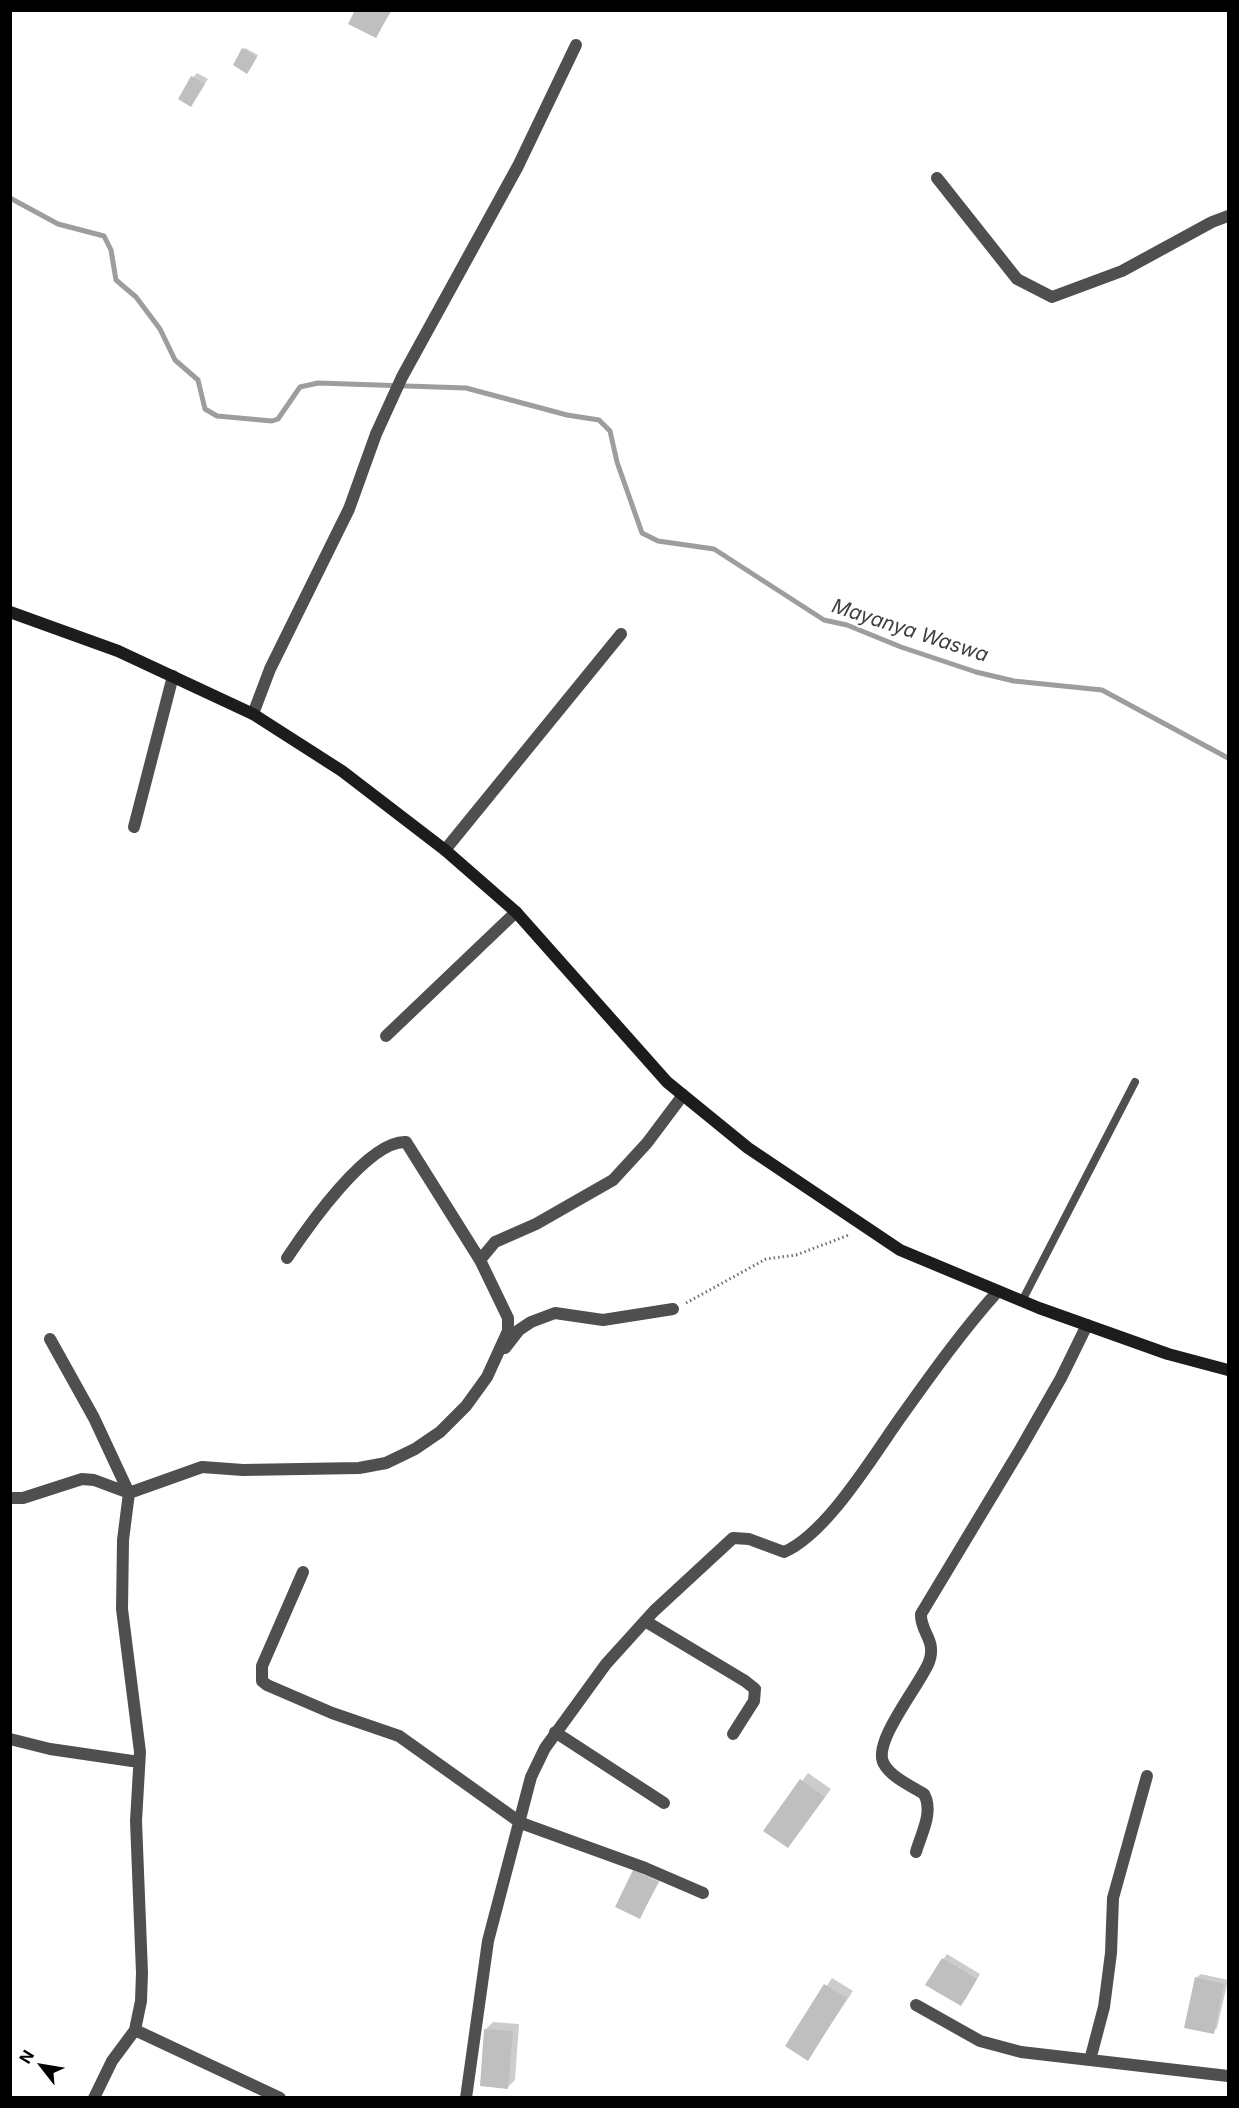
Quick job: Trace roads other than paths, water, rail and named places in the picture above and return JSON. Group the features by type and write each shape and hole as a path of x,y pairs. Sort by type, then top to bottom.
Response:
{"street":[{"path":"253,714 270,669 349,509 376,434 396,395 402,376 518,166 576,45"},
{"path":"937,178 1017,279 1052,297 1122,271 1212,222 1228,216"},
{"path":"10,612 118,651 253,714 342,771 445,850 516,912 561,960 645,1060 683,1095 748,1148 900,1250 1022,1301 1087,1325 1167,1354 1228,1370"},
{"path":"445,850 621,634"},
{"path":"134,827 172,676"},
{"path":"386,1036 516,912"},
{"path":"480,1260 495,1242 536,1224 613,1180 647,1143 683,1095"},
{"path":"287,1258 328,1198 379,1153 396,1141 406,1142 480,1260 508,1318 508,1331 498,1356"},
{"path":"466,2097 488,1941 521,1823 531,1777 555,1732 606,1664 645,1621 733,1538 749,1539 784,1552 807,1538 862,1472 974,1318 998,1291"},
{"path":"10,1498 23,1498 82,1479 94,1480 129,1493 202,1467 243,1470 359,1468 386,1463 415,1449 440,1432 466,1406 498,1356 519,1330 531,1322 555,1313 603,1320 673,1310"},
{"path":"916,1852 929,1808 927,1801 924,1794 885,1766 880,1756 883,1740 930,1661 932,1647 921,1620 921,1614 1021,1448 1061,1378 1087,1325"},
{"path":"50,1339 94,1418 129,1493 123,1540 122,1609 139,1762 136,1821 141,2001 135,2030 112,2061 94,2097"},
{"path":"303,1572 262,1666 262,1681 280,1693 399,1736 521,1823 645,1868 703,1893"},
{"path":"645,1621 755,1689 754,1701 733,1734"},
{"path":"555,1732 664,1803"},
{"path":"10,1738 50,1749 139,1762"},
{"path":"1090,2060 1104,2007 1111,1953 1113,1898 1147,1776"},
{"path":"916,2005 980,2041 1021,2052 1228,2076"},
{"path":"135,2030 280,2097"}],"lane":[{"path":"1022,1301 1135,1082"}],"waterway":[{"name":"Mayanya Waswa","path":"10,198 58,224 104,236 111,250 116,280 136,297 160,329 175,360 198,380 205,409 217,416 272,421 278,419 300,387 318,383 466,388 567,415 599,420 610,431 617,462 642,533 658,541 714,549 824,620 847,625 901,647 976,672 1014,681 1102,690 1228,758"}]}
